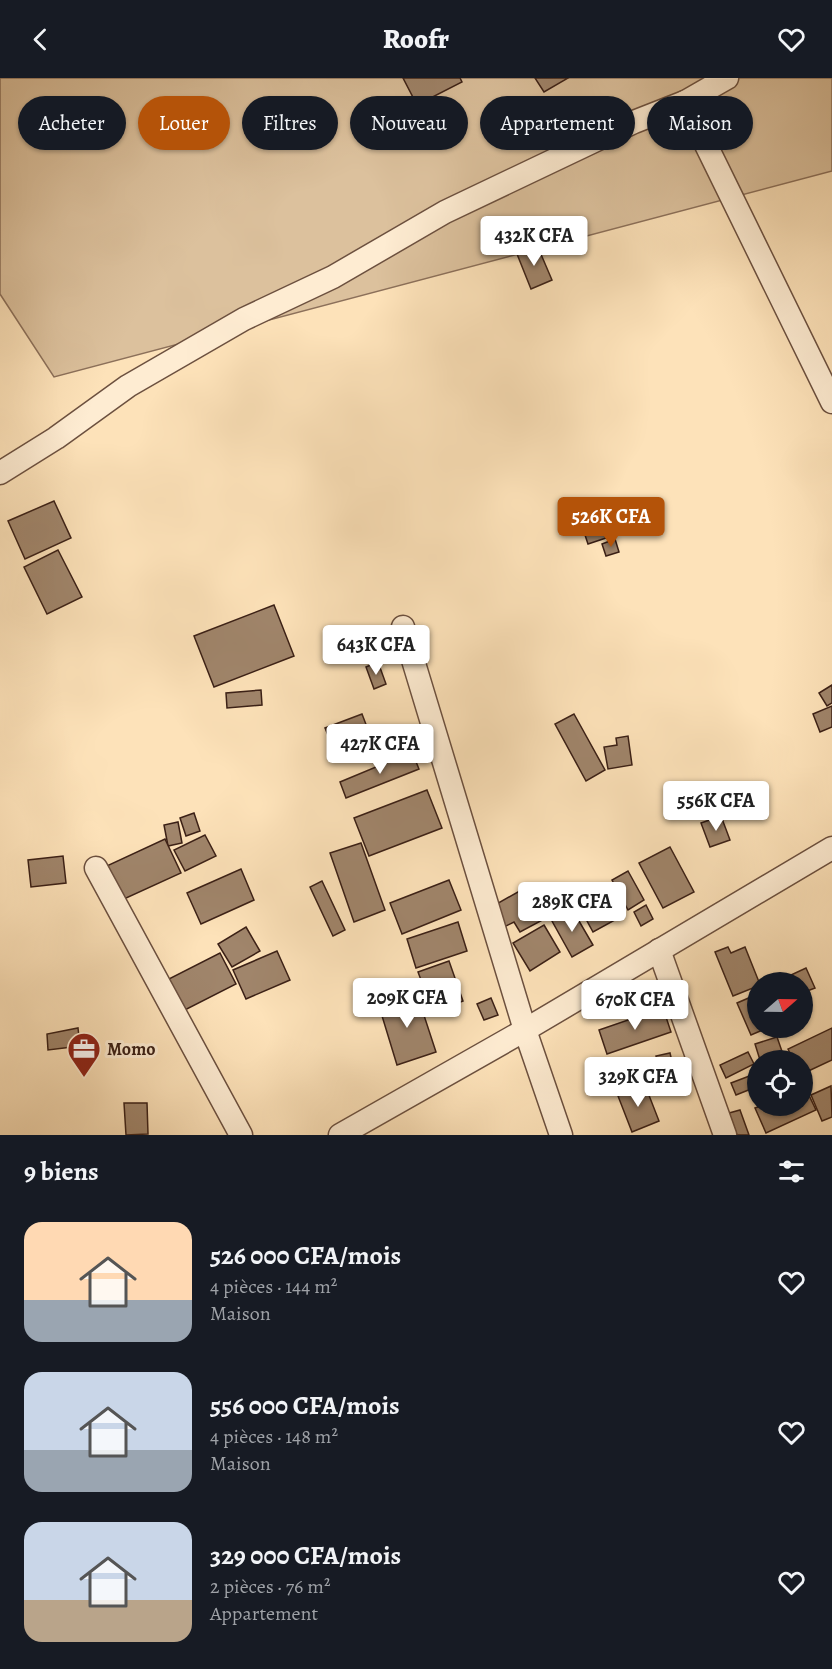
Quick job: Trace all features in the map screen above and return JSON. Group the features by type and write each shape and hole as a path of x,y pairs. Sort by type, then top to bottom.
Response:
{"street":[{"path":"696,96 727,78"},
{"path":"0,473 56,438 128,386 244,318 333,277 445,213 647,117"},
{"path":"709,150 832,402"},
{"path":"403,627 525,1030 561,1135"},
{"path":"340,1135 525,1030 832,848"},
{"path":"96,868 241,1135"},
{"path":"659,950 725,1135"}],"shaded area":[{"path":"0,78 832,78 832,171 54,377 0,294"}],"building":[{"path":"403,78 460,78 462,82 435,96 412,96"},
{"path":"535,78 568,78 544,92"},
{"path":"537,245 552,280 531,289 517,254"},
{"path":"54,501 71,538 25,559 8,521"},
{"path":"602,516 609,537 588,544 581,523"},
{"path":"615,539 619,552 606,556 602,544"},
{"path":"58,550 82,597 47,614 24,567"},
{"path":"274,605 294,656 214,687 194,636"},
{"path":"378,662 386,684 374,689 366,667"},
{"path":"832,685 832,703 827,706 819,693"},
{"path":"261,690 262,705 227,708 226,693"},
{"path":"832,706 832,727 820,732 813,714"},
{"path":"362,714 375,748 339,762 325,728"},
{"path":"574,714 605,770 586,781 555,724"},
{"path":"628,736 632,765 608,769 604,747 617,745 616,738"},
{"path":"412,752 419,769 346,798 340,782"},
{"path":"427,790 442,828 369,856 354,818"},
{"path":"194,813 200,831 186,836 180,818"},
{"path":"721,816 730,840 710,847 701,823"},
{"path":"178,822 182,843 168,846 164,825"},
{"path":"205,835 216,856 185,871 174,850"},
{"path":"165,839 181,873 113,904 98,870"},
{"path":"361,843 385,910 354,922 330,853"},
{"path":"670,847 694,892 663,908 639,863"},
{"path":"63,856 66,883 31,887 28,860"},
{"path":"241,869 254,900 201,924 187,893"},
{"path":"628,871 644,900 628,910 612,880"},
{"path":"449,880 461,910 402,934 390,903"},
{"path":"322,881 345,930 333,936 310,887"},
{"path":"532,884 550,916 520,932 514,922 504,927 493,906"},
{"path":"610,891 624,915 593,932 580,908"},
{"path":"646,905 653,919 641,926 634,912"},
{"path":"572,909 593,945 572,957 552,921"},
{"path":"458,922 467,951 416,968 407,939"},
{"path":"544,925 560,952 530,971 513,943"},
{"path":"246,927 260,951 232,967 218,944"},
{"path":"728,947 731,953 745,947 755,972 747,972 747,990 733,996 715,952"},
{"path":"277,951 290,980 246,999 233,970"},
{"path":"220,953 236,984 173,1016 157,985"},
{"path":"449,961 463,1001 433,1012 418,972"},
{"path":"417,994 436,1052 397,1065 379,1006"},
{"path":"491,998 498,1015 484,1020 477,1004"},
{"path":"747,999 747,1026 737,1003"},
{"path":"663,1008 671,1032 607,1054 599,1030"},
{"path":"78,1028 80,1046 48,1050 47,1034"},
{"path":"832,1028 832,1060 813,1069 813,1050 788,1049"},
{"path":"777,1038 782,1050 757,1050 755,1044"},
{"path":"747,1052 747,1068 726,1078 720,1065"},
{"path":"670,1053 677,1083 654,1088 651,1073 660,1070 656,1056"},
{"path":"747,1077 747,1091 736,1095 731,1083"},
{"path":"645,1085 659,1121 632,1132 618,1096"},
{"path":"831,1086 832,1117 822,1121 813,1094"},
{"path":"124,1103 147,1103 148,1134 126,1135"},
{"path":"740,1110 749,1135 737,1135 729,1113"},
{"path":"759,1116 803,1116 766,1133"}],"place":[{"name":"Momo","path":"84,1078"}]}
